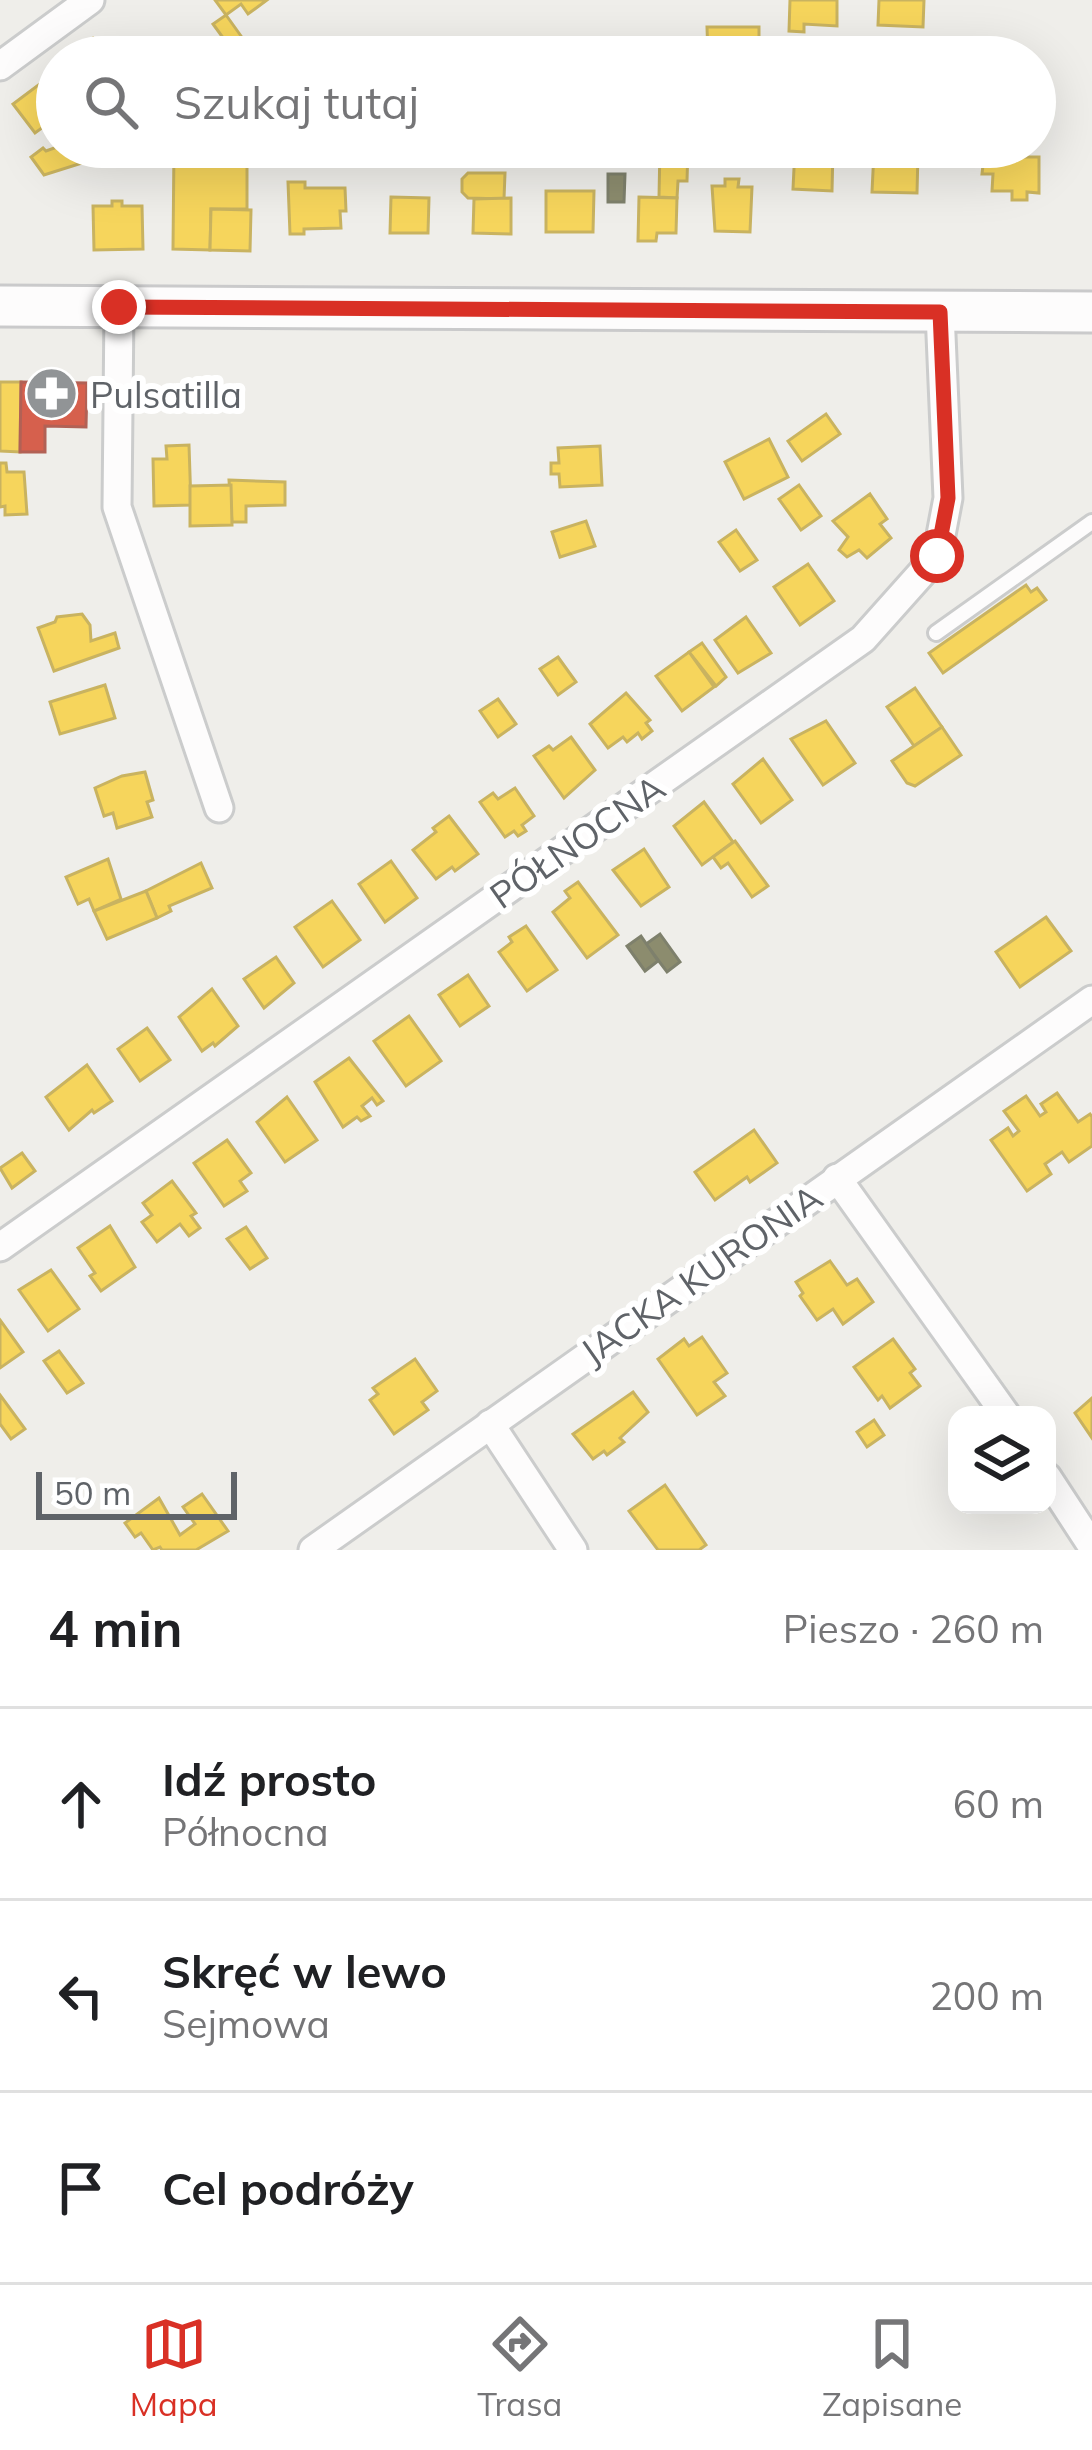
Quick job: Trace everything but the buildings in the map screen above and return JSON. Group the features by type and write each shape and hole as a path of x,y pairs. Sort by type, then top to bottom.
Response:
{"main road":[{"path":"0,306 1092,312"}],"street":[{"path":"41,36 90,0"},
{"path":"0,66 36,40"},
{"path":"119,307 117,507 219,808"},
{"name":"PÓŁNOCNA","path":"0,1247 863,639 937,556 948,498 940,312"},
{"name":"JACKA KURONIA","path":"313,1550 1092,1000"},
{"path":"837,1178 1000,1406"},
{"path":"490,1424 573,1550"},
{"path":"1056,1491 1092,1546"}],"lane":[{"path":"936,633 1092,522"}],"place":[{"name":"Pulsatilla","path":"51,394"}],"route":[{"path":"119,307 940,312 948,498 937,556"}]}
